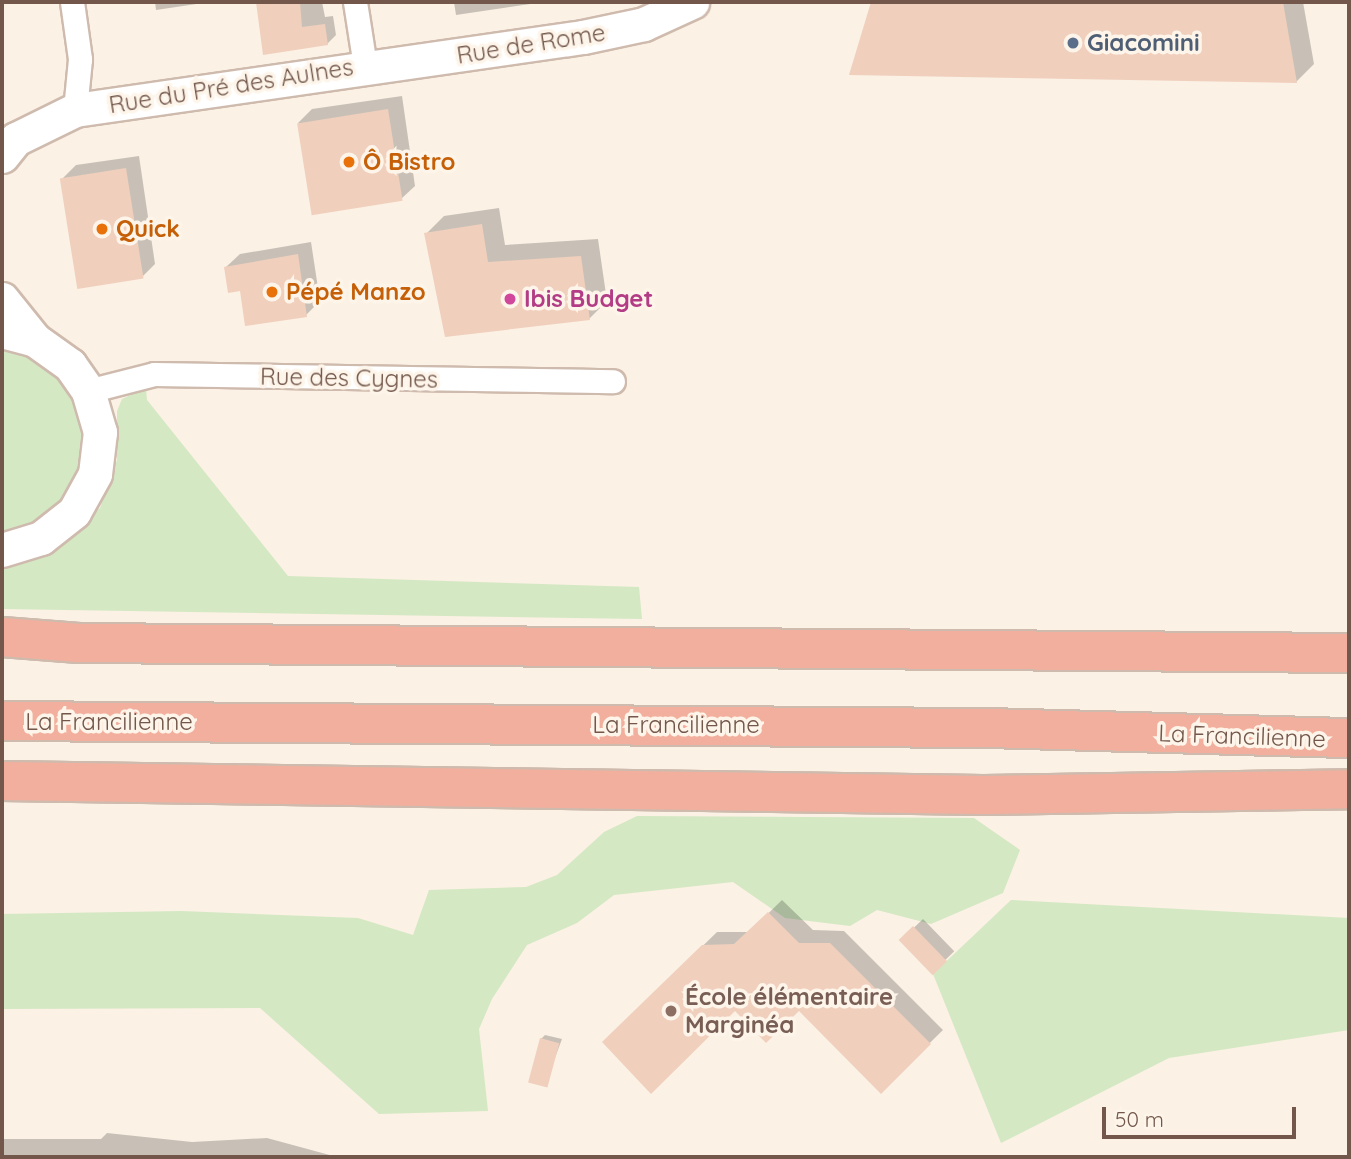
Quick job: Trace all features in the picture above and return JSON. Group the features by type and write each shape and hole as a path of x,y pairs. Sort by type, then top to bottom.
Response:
{"highway":[{"path":"2,637 79,643 1349,653"},
{"path":"2,648 79,643"},
{"name":"La Francilienne","path":"2,721 988,727 1349,738"},
{"name":"La Francilienne","path":"8,786 983,795 1349,789"}],"street":[{"name":"Rue du Pré des Aulnes","path":"72,2 80,59 75,110"},
{"name":"Rue du Pré des Aulnes","path":"2,156 16,139 75,110 365,66 355,2"},
{"name":"Rue de Rome","path":"365,66 583,37 644,24 692,2"},
{"path":"2,299 35,340 70,365 88,391 100,432 86,494 41,538 2,550"},
{"path":"2,331 35,340"},
{"name":"Rue des Cygnes","path":"88,391 154,374 612,381"}],"green space":[{"path":"2,343 16,346 69,384 86,433 82,467 65,498 40,520 2,533"},
{"path":"146,388 147,400 288,576 639,587 642,619 2,609 2,565 44,554 100,508 117,460 117,411 122,399"},
{"path":"637,816 974,818 1020,850 1003,893 931,924 877,910 850,926 785,918 733,882 614,895 577,923 527,945 492,999 479,1029 488,1111 379,1114 260,1008 2,1009 2,914 181,911 358,918 413,935 429,890 526,887 557,875 604,832"},
{"path":"1011,900 1349,918 1349,1030 1169,1058 1001,1143 933,974"}],"building":[{"path":"256,2 300,2 302,27 325,24 328,45 263,55"},
{"name":"Giacomini","path":"871,2 1283,2 1297,83 849,75"},
{"name":"Ô Bistro","path":"388,109 403,201 312,215 297,123"},
{"name":"Quick","path":"126,168 144,279 77,289 60,178"},
{"name":"Ibis Budget","path":"482,224 488,262 581,256 590,320 445,337 424,233"},
{"name":"Pépé Manzo","path":"298,254 307,317 245,326 240,291 228,293 224,267"},
{"path":"768,912 799,943 830,943 931,1044 881,1094 799,1011 766,1043 735,1011 651,1094 602,1042 702,945 734,944"},
{"path":"913,926 947,961 933,975 899,940"},
{"path":"540,1038 559,1043 547,1088 528,1082"}],"place":[{"name":"Giacomini","path":"1073,43"},
{"name":"Ô Bistro","path":"349,162"},
{"name":"Quick","path":"102,229"},
{"name":"Pépé Manzo","path":"272,292"},
{"name":"Ibis Budget","path":"510,299"},
{"name":"École élémentaire Marginéa","path":"671,1011"}]}
